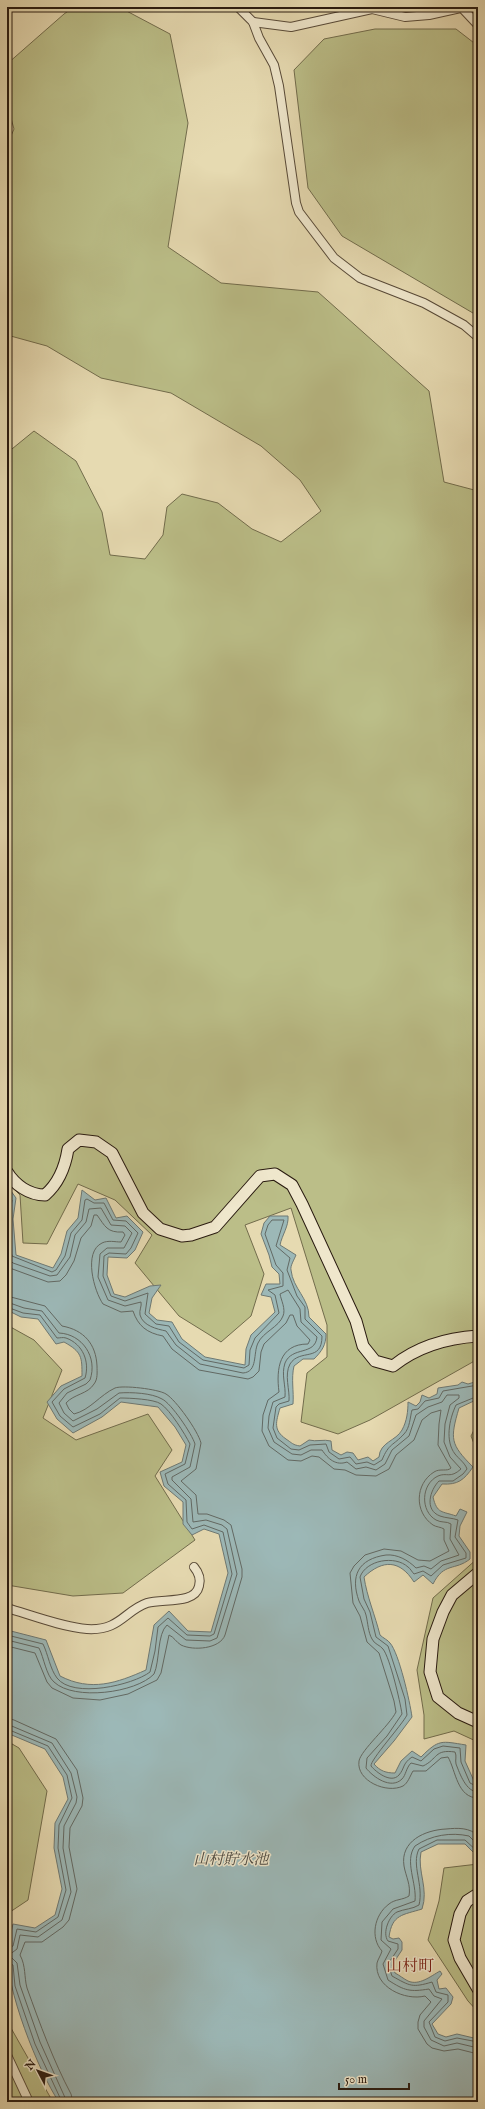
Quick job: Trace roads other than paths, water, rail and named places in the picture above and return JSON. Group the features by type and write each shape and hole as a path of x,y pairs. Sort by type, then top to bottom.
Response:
{"street":[{"path":"238,7 253,22 259,38 274,65 279,86 296,204 299,212 334,258 360,278 424,303 464,325 478,337"},
{"path":"253,22 291,27 372,9 405,17 429,15 464,7 478,26"},
{"path":"7,1172 22,1188 38,1195 45,1196 54,1187 66,1165 68,1150 79,1140 96,1142 112,1153 143,1213 160,1229 182,1236 192,1235 216,1227 260,1176 275,1174 292,1184 347,1301 363,1346 376,1361 393,1366 406,1356 424,1346 458,1337 478,1336"},
{"path":"7,1608 86,1629 110,1626 119,1622 148,1603 192,1597 198,1592 200,1585 199,1574 194,1567"},
{"path":"478,1573 452,1595 443,1612 433,1639 430,1672 438,1697 458,1713 478,1722"},
{"path":"478,1894 467,1901 460,1914 454,1940 460,1958 478,1990"},
{"path":"7,2055 29,2102"}],"water":[{"name":"山村貯水池","path":"82,1190 95,1200 106,1198 116,1218 127,1216 143,1232 135,1250 127,1258 108,1257 107,1275 114,1294 125,1297 150,1286 161,1285 152,1298 149,1313 157,1320 172,1322 182,1339 205,1357 245,1365 246,1349 251,1335 275,1312 271,1297 261,1295 266,1284 280,1284 279,1274 272,1267 261,1234 264,1223 270,1216 288,1216 280,1245 296,1255 291,1267 292,1277 304,1299 309,1317 326,1334 323,1348 314,1359 303,1359 294,1366 293,1404 280,1408 277,1429 282,1436 294,1444 300,1446 309,1440 331,1441 332,1450 341,1455 347,1452 353,1453 358,1460 368,1457 373,1461 379,1457 382,1448 402,1430 407,1416 408,1402 416,1406 420,1402 422,1395 429,1398 437,1394 438,1388 458,1385 462,1382 468,1384 478,1381 478,1399 459,1408 453,1434 456,1446 473,1467 460,1481 452,1484 442,1484 433,1497 436,1506 441,1511 456,1516 460,1509 467,1512 460,1526 459,1536 470,1552 470,1559 465,1563 441,1572 433,1584 423,1575 414,1582 403,1569 391,1564 378,1567 364,1577 380,1635 390,1643 397,1657 407,1690 412,1717 374,1764 383,1771 395,1773 401,1761 412,1751 421,1757 437,1744 446,1742 466,1745 465,1761 474,1781 478,1784 478,1857 465,1844 438,1844 421,1852 420,1866 424,1887 424,1902 422,1909 404,1914 396,1920 390,1929 389,1937 393,1939 399,1938 402,1942 402,1950 392,1965 395,1973 412,1982 425,1980 440,1971 442,1974 437,1980 439,1989 446,1988 453,1997 451,2004 432,2024 438,2034 446,2037 457,2034 478,2039 478,2094 475,2102 59,2102 42,2071 24,2028 11,1985 8,1966 8,1944 13,1924 35,1928 55,1915 62,1889 54,1848 55,1823 68,1799 63,1777 45,1749 7,1733 7,1630 46,1640 60,1676 82,1684 93,1685 114,1682 146,1670 154,1625 169,1611 188,1631 211,1632 228,1573 219,1534 204,1529 192,1535 183,1524 183,1502 164,1486 160,1472 182,1462 186,1445 175,1427 158,1407 121,1402 102,1417 73,1433 57,1419 47,1402 61,1386 82,1376 82,1364 78,1352 64,1342 56,1344 38,1319 21,1317 7,1310 7,1193 11,1191 16,1198 13,1219 16,1255 53,1268 61,1254 67,1231 78,1218"}],"district":[{"name":"山村町","path":"410,1965"}]}
